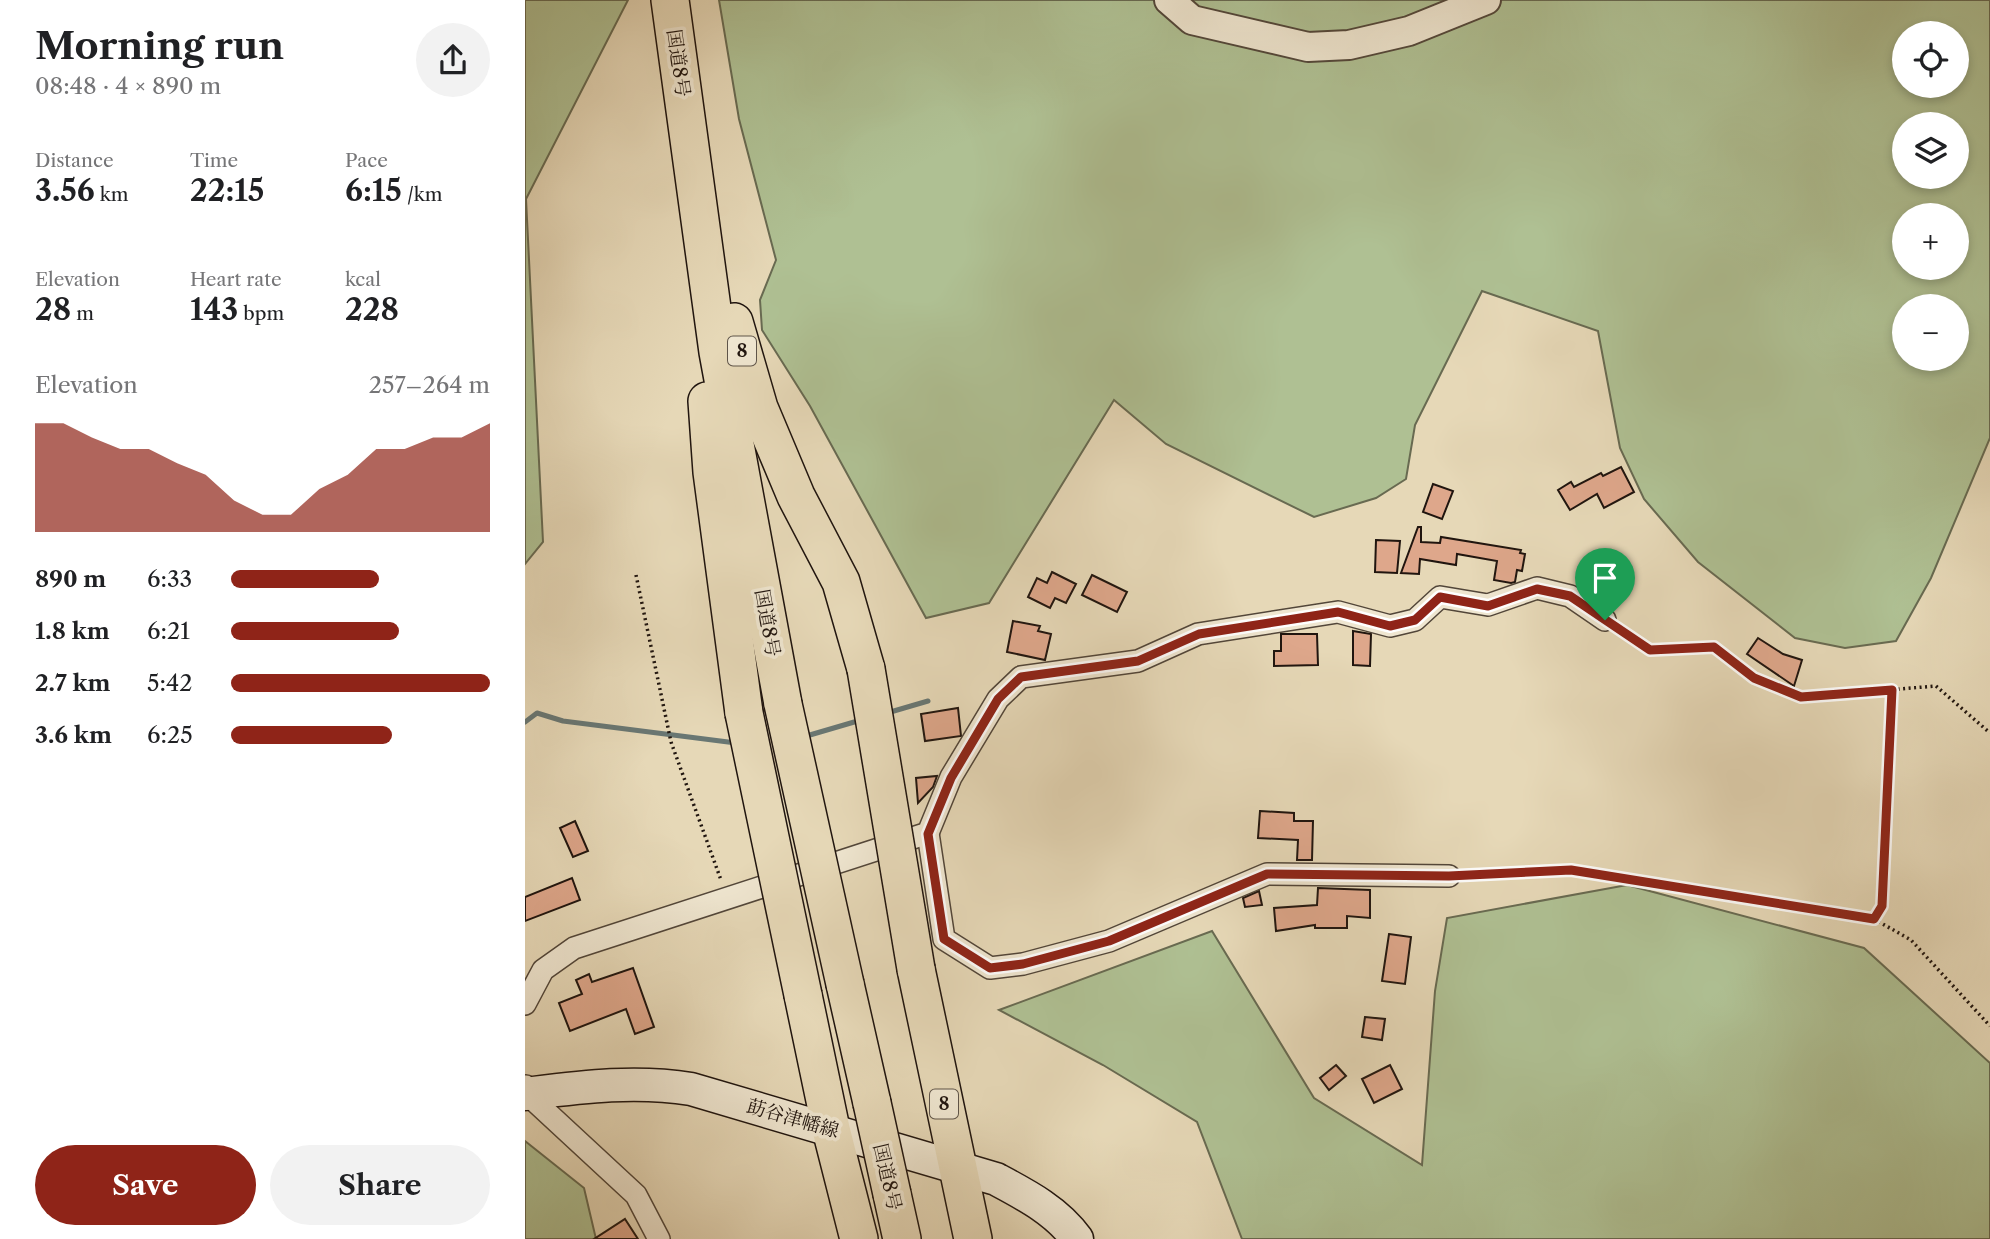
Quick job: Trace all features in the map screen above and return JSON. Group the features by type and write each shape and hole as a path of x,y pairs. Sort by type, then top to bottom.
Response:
{"highway":[{"name":"国道8号","path":"671,8 713,309 783,705 902,1239"},
{"name":"8","path":"671,8 699,127 734,325 759,408 790,483 841,582 866,669 916,969 974,1239"},
{"name":"8","path":"713,309 705,356 712,472 744,713 831,1129 859,1239"}],"main road":[{"name":"莇谷津幡線","path":"526,1090 610,1083 652,1083 691,1089 956,1165 996,1179 1032,1198 1067,1225 1077,1239"}],"street":[{"path":"1169,0 1192,20 1308,47 1349,45 1409,31 1486,0"},
{"path":"1449,876 1267,874 1109,941 1023,964 990,968 944,939 928,834 958,766 998,699 1021,677 1138,661 1199,634 1338,612 1390,626 1415,620 1440,597 1488,606 1537,589 1570,596 1605,620"},
{"path":"525,1004 543,970 575,948 928,834"},
{"path":"526,1090 636,1195 659,1239"}],"path":[{"path":"636,575 671,742 728,898"},
{"path":"1605,620 1650,650 1714,647 1754,678 1801,697 1936,686 1990,733"},
{"path":"1874,919 1882,906 1892,690"},
{"path":"1449,876 1571,870 1874,919 1910,940 1990,1026"}],"green space":[{"path":"525,0 628,0 526,199 543,542 525,564"},
{"path":"719,0 1990,0 1990,438 1931,578 1896,641 1845,648 1795,638 1698,562 1644,499 1620,448 1598,331 1482,291 1415,425 1406,479 1376,498 1314,517 1166,444 1114,400 989,603 926,618 810,406 762,330 760,300 776,260 739,119"},
{"path":"1627,885 1864,948 1990,1063 1990,1239 1242,1239 1197,1122 1103,1065 999,1010 1212,931 1314,1098 1422,1165 1435,991 1447,918"},
{"path":"525,1141 584,1188 596,1239 525,1239"}],"building":[{"path":"1621,467 1634,492 1604,508 1597,494 1570,510 1558,490 1571,482 1574,487 1601,473 1603,476"},
{"path":"1433,484 1453,491 1442,519 1423,512"},
{"path":"1418,527 1421,527 1421,542 1440,543 1441,537 1521,550 1520,553 1525,554 1522,571 1517,570 1515,582 1494,580 1497,561 1457,554 1456,565 1420,559 1419,574 1401,573"},
{"path":"1376,540 1400,541 1397,573 1375,572"},
{"path":"1052,572 1076,584 1066,603 1055,598 1050,608 1028,597 1037,578 1047,583"},
{"path":"1092,575 1127,592 1117,612 1082,595"},
{"path":"1013,621 1040,626 1038,631 1051,634 1045,660 1007,652"},
{"path":"1353,631 1371,634 1370,666 1353,665"},
{"path":"1281,634 1317,634 1318,665 1274,666 1274,651 1281,651"},
{"path":"1758,638 1783,654 1802,660 1794,686 1747,654"},
{"path":"958,708 961,736 925,741 921,714"},
{"path":"937,776 933,787 918,803 916,778"},
{"path":"1260,811 1294,813 1294,821 1313,821 1312,860 1297,860 1298,840 1258,838"},
{"path":"575,821 588,851 573,857 560,828"},
{"path":"572,878 580,900 525,921 525,897"},
{"path":"1318,888 1370,890 1370,918 1347,916 1347,928 1315,928 1315,925 1276,931 1274,908 1317,905"},
{"path":"1259,891 1262,905 1245,907 1243,898"},
{"path":"1389,934 1411,937 1405,984 1382,981"},
{"path":"633,968 654,1027 635,1034 626,1009 570,1031 559,1003 582,994 576,980 589,974 592,982"},
{"path":"1365,1017 1385,1019 1382,1040 1362,1037"},
{"path":"1336,1065 1346,1076 1329,1090 1320,1078"},
{"path":"1390,1065 1402,1089 1374,1103 1362,1079"},
{"path":"625,1219 638,1239 594,1239"}],"waterway":[{"path":"887,713 928,701"},
{"path":"525,722 537,713 563,721 736,743"},
{"path":"803,737 861,720"}],"route":[{"path":"1537,589 1570,596 1605,620 1650,650 1714,647 1754,678 1801,697 1892,690 1882,906 1874,919 1571,870 1449,876 1267,874 1109,941 1023,964 990,968 944,939 928,834 951,778 998,699 1021,677 1138,661 1199,634 1338,612 1390,626 1415,620 1440,597 1488,606 1537,589"}]}
